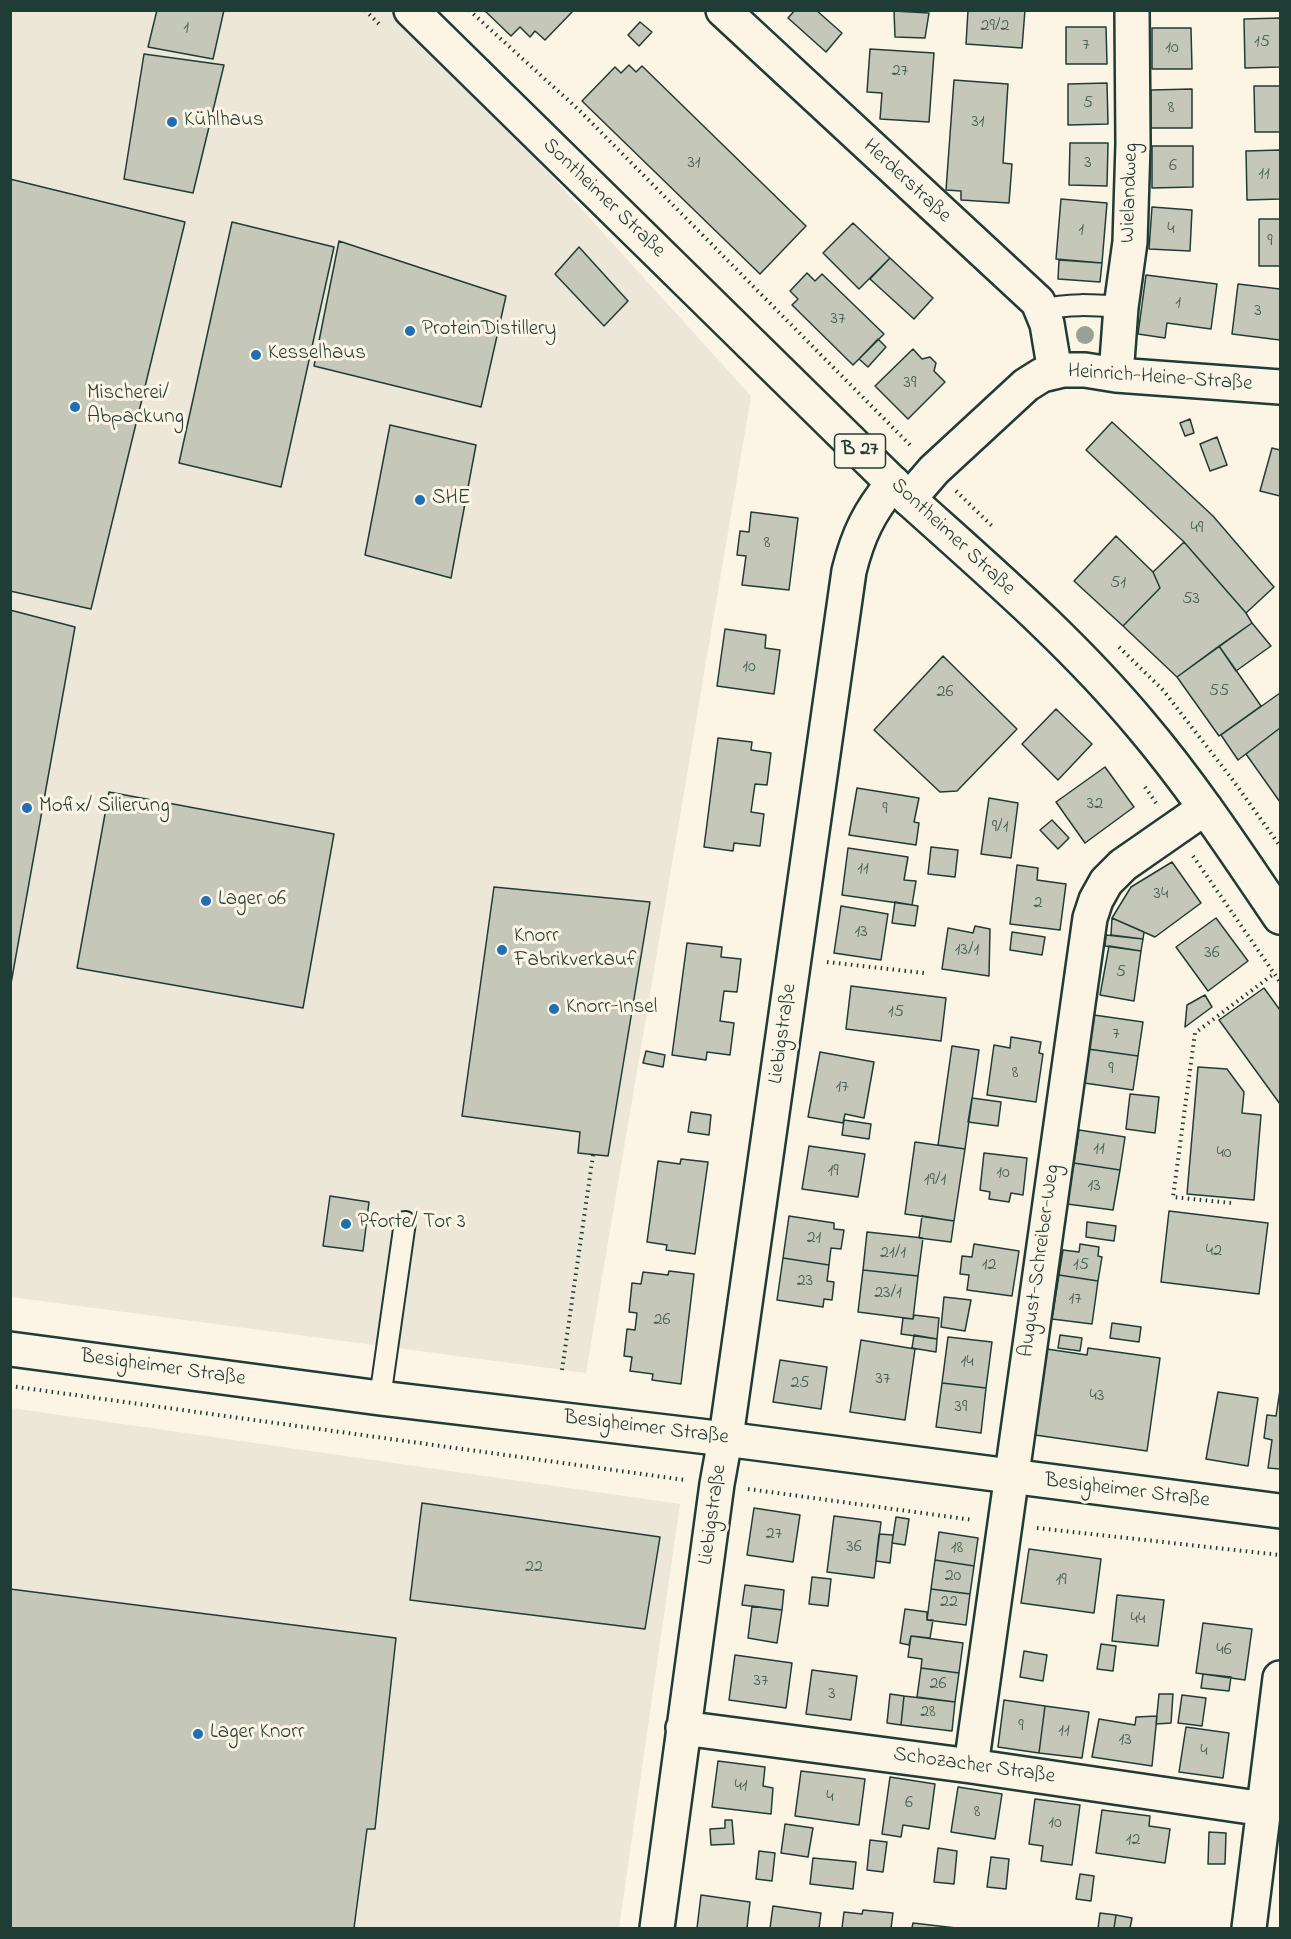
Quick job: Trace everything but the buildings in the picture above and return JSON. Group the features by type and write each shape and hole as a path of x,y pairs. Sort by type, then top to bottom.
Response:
{"street":[{"name":"Sontheimer Straße","path":"411,10 901,491 1067,645 1140,723 1205,808 1281,917"},
{"name":"Herderstraße","path":"723,10 1038,302 1047,324 1055,372"},
{"name":"Wielandweg","path":"1116,375 1121,307 1130,242 1133,144 1132,10"},
{"name":"Heinrich-Heine-Straße","path":"901,491 934,470 1026,386 1042,375 1085,370 1116,375 1281,387"},
{"name":"Liebigstraße","path":"657,1929 717,1484 849,571 855,544 874,505 901,491"},
{"name":"August-Schreiber-Weg","path":"971,1766 1090,918 1096,900 1106,882 1123,865 1205,808"},
{"name":"Besigheimer Straße","path":"10,1349 380,1398 725,1439 1281,1511"},
{"path":"1249,1929 1281,1678"},
{"name":"Schozacher Straße","path":"683,1728 971,1766 1264,1809"}],"lane":[{"path":"1041,310 1058,305 1077,304 1121,307"},
{"path":"380,1398 405,1222"}],"path":[{"path":"469,10 580,111 764,298"},
{"name":"Liebigstraße","path":"794,959 924,973"},
{"path":"1231,1203 1173,1197 1195,1033 1275,973"},
{"path":"562,1370 593,1155"},
{"path":"10,1386 1004,1525 1281,1555"}],"shaded area":[{"path":"11,11 402,11 751,396 586,1373 11,1297"},
{"path":"11,1408 680,1504 619,1928 11,1928"}],"place":[{"name":"Kühlhaus","path":"172,122"},
{"name":"ProteinDistillery","path":"410,331"},
{"name":"Kesselhaus","path":"256,355"},
{"name":"Mischerei/ Abpackung","path":"75,407"},
{"name":"SHE","path":"420,500"},
{"name":"Mofix/ Silierung","path":"27,808"},
{"name":"Lager 06","path":"206,901"},
{"name":"Knorr Fabrikverkauf","path":"502,950"},
{"name":"Knorr-Insel","path":"554,1009"},
{"name":"Pforte/ Tor 3","path":"346,1224"},
{"name":"Lager Knorr","path":"198,1734"}]}
